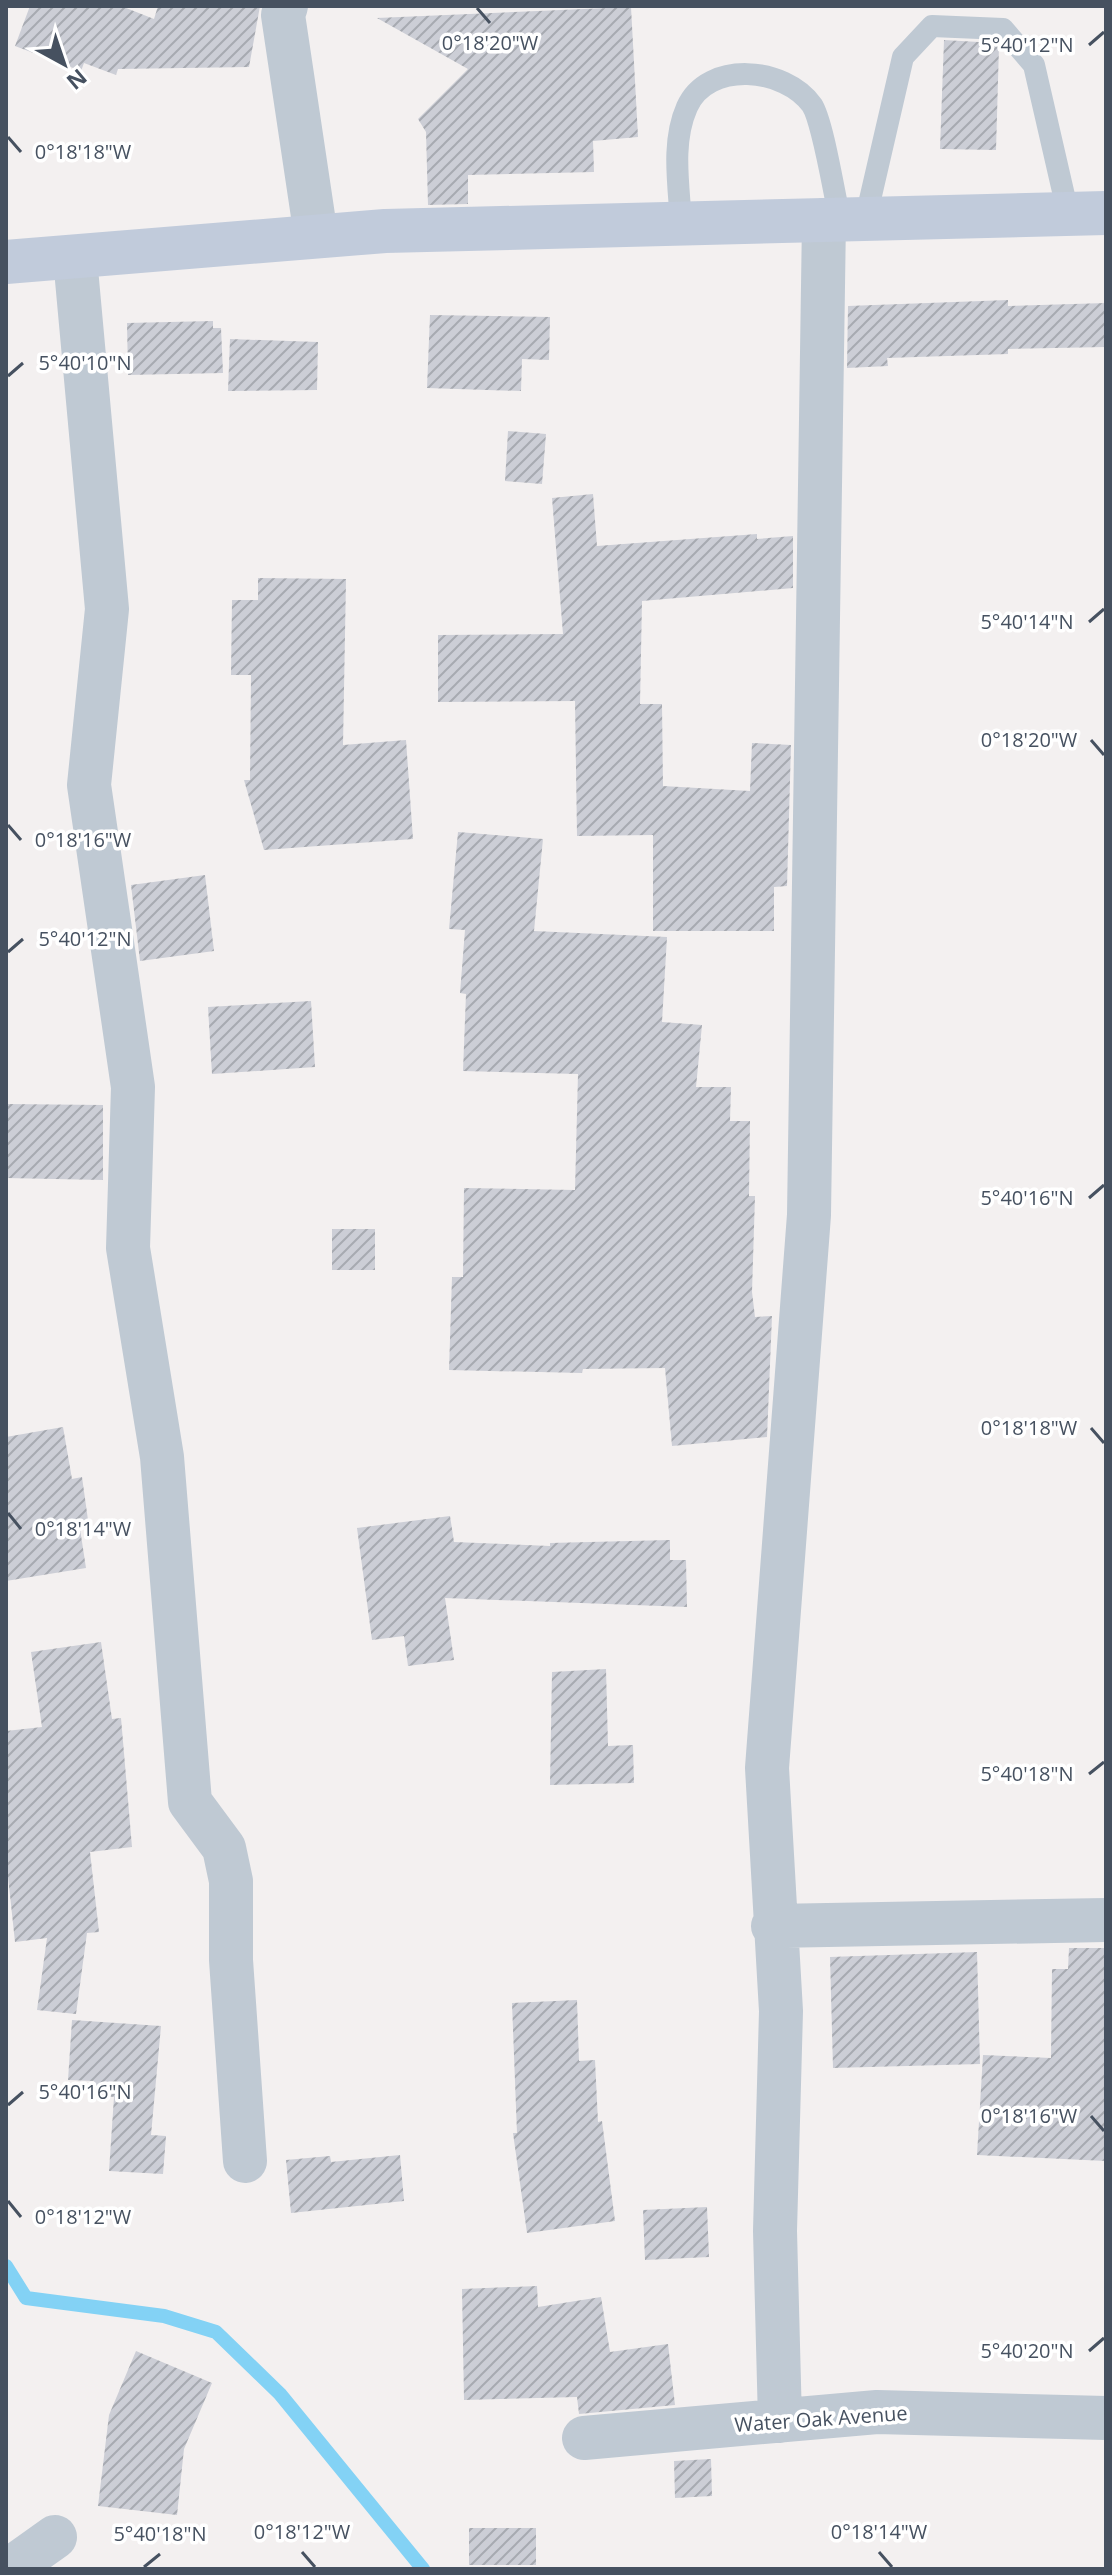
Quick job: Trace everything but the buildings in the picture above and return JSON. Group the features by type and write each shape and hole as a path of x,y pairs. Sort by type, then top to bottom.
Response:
{"street":[{"path":"286,6 283,15 316,236"},
{"path":"6,262 316,236 1087,213"},
{"path":"780,2421 775,2231 781,2011 773,1926 767,1768 809,1215 843,219"},
{"path":"75,258 107,609 89,785 133,1087 128,1248 162,1457 190,1802 224,1848 231,1881 231,1960 245,2161"},
{"path":"773,1926 1106,1920"},
{"name":"Water Oak Avenue","path":"584,2438 877,2412 1106,2418"},
{"path":"10,2569 55,2537"}],"lane":[{"path":"843,219 903,57 932,26 1003,29 1034,65 1087,213"},
{"path":"681,223 677,146 687,105 709,83 758,72 793,86 813,107 843,219"}],"waterway":[{"path":"6,2266 26,2298 164,2316 216,2332 280,2394 423,2569"}]}
